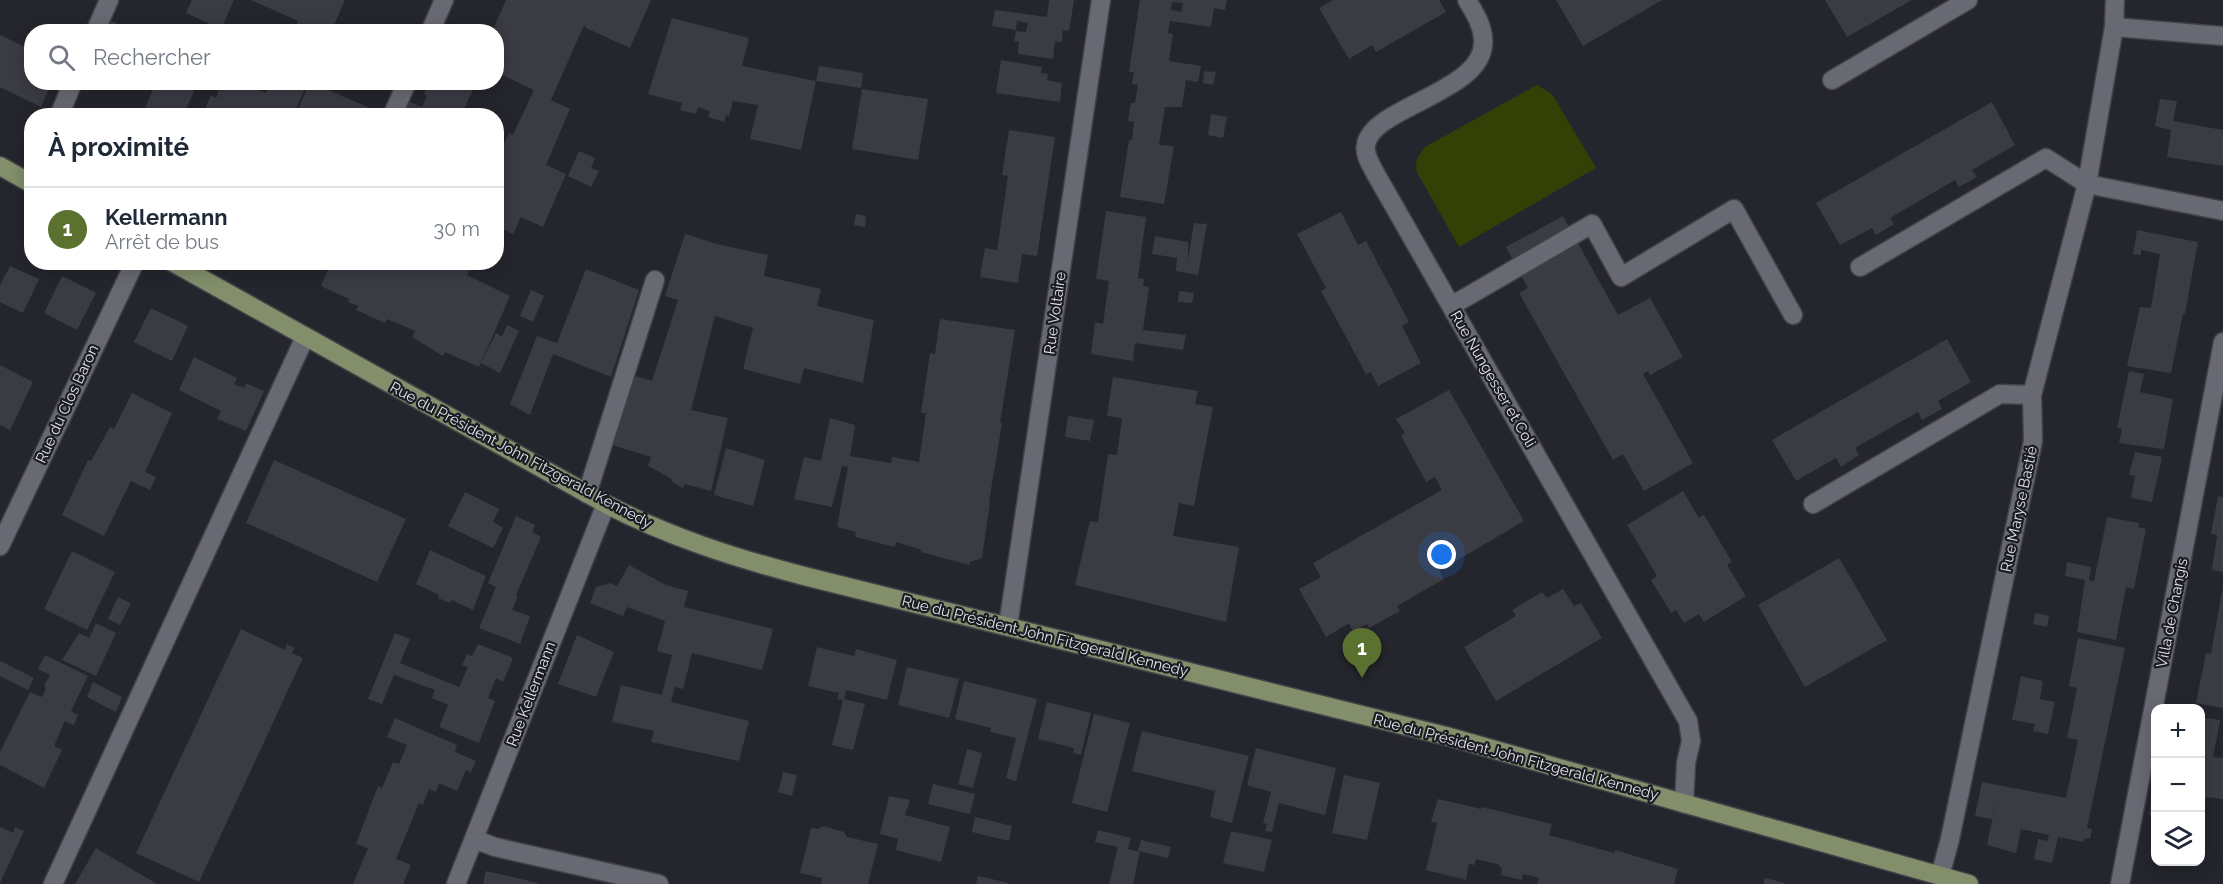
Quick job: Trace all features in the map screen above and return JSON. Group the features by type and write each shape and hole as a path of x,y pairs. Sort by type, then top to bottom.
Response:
{"main road":[{"path":"0,166 24,178"},
{"name":"Rue du Président John Fitzgerald Kennedy","path":"186,270 587,494 635,519 696,545 745,561 1446,736 1969,884"}],"street":[{"path":"98,24 109,0"},
{"path":"434,24 444,0"},
{"name":"Rue Voltaire","path":"1008,626 1101,0"},
{"name":"Rue Nungesser et Coli","path":"1467,0 1479,20 1484,37 1479,61 1461,78 1377,126 1370,134 1365,146 1368,159 1688,721 1691,741 1686,763 1683,804"},
{"path":"1832,80 1968,0"},
{"name":"Rue Maryse Bastié","path":"1940,876 1950,839 2033,441 2032,395 2087,184 2114,27 2115,0"},
{"path":"2114,27 2223,36"},
{"path":"63,108 70,90"},
{"path":"396,108 403,90"},
{"path":"1860,267 2046,158 2087,184 2223,211"},
{"path":"1451,306 1592,224 1621,277 1734,209 1793,315"},
{"name":"Rue du Clos Baron","path":"0,546 131,270"},
{"path":"587,494 655,280"},
{"path":"53,884 304,337"},
{"name":"Villa de Changis","path":"2120,884 2223,342"},
{"path":"1813,504 2000,394 2032,395"},
{"name":"Rue Kellermann","path":"456,884 606,504"},
{"path":"474,838 495,847 659,884"}],"green space":[{"path":"1537,85 1552,94 1596,168 1459,247 1417,172 1416,162 1425,147"}],"building":[{"path":"192,0 234,0 223,24 210,24 186,13"},
{"path":"251,0 345,0 334,24 297,24 298,21"},
{"path":"506,0 651,0 630,48 584,25 551,100 570,109 546,165 566,174 543,227 521,217 513,234 504,230 504,143 509,133 513,135 534,90 504,76 504,24 496,24"},
{"path":"1049,0 1074,0 1069,31 1063,30 1062,42 1055,41 1053,59 1018,54 1019,42 1014,41 1016,31 1026,32 1028,23 1017,21 1016,30 992,26 995,10 1047,17"},
{"path":"1140,0 1227,0 1225,10 1214,8 1211,27 1170,21 1168,33 1173,34 1169,61 1201,66 1198,82 1186,80 1182,107 1165,107 1159,145 1174,146 1164,204 1120,197 1134,122 1128,121 1131,103 1135,103 1138,85 1132,84 1134,72 1129,72","holes":["1172,2 1183,3 1181,12 1171,10"]},
{"path":"1333,0 1439,0 1446,12 1376,52 1372,45 1349,59 1319,8"},
{"path":"1556,0 1662,0 1583,46"},
{"path":"1825,0 1912,0 1847,37"},
{"path":"672,18 749,38 742,66 816,81 801,150 750,139 758,105 733,101 729,116 726,115 724,122 708,117 710,111 698,107 696,114 680,110 682,103 648,94"},
{"path":"0,35 24,46 24,90 48,90 41,107 0,87"},
{"path":"1001,60 1042,67 1041,73 1048,74 1047,80 1062,83 1060,102 996,93"},
{"path":"819,66 863,73 861,88 816,81"},
{"path":"1204,71 1216,72 1213,85 1203,83"},
{"path":"862,89 928,99 918,160 852,149"},
{"path":"153,90 194,90 187,108 145,108"},
{"path":"219,90 259,90 266,93 267,90 304,90 297,108 205,108 211,95 216,98"},
{"path":"306,90 328,90 370,108 299,108"},
{"path":"426,90 473,90 464,108 402,108 405,100 422,107 427,96 424,94"},
{"path":"2160,99 2177,101 2173,121 2223,130 2223,166 2167,157 2171,130 2155,126"},
{"path":"1992,102 2015,145 1972,170 1977,177 1959,187 1955,180 1890,218 1894,224 1876,235 1872,228 1840,245 1816,203"},
{"path":"1211,114 1227,117 1223,138 1208,135"},
{"path":"1009,130 1055,137 1037,256 1022,254 1018,283 980,277 985,248 997,250 1008,176 1002,175"},
{"path":"579,151 595,158 591,168 599,171 591,187 568,176"},
{"path":"1106,211 1146,217 1138,278 1144,279 1143,286 1149,287 1143,330 1186,335 1183,350 1135,343 1133,361 1091,354 1095,322 1103,324 1109,281 1096,279"},
{"path":"1341,212 1358,245 1366,241 1409,322 1402,326 1421,363 1378,386 1371,372 1366,374 1321,291 1326,288 1297,234"},
{"path":"856,214 866,216 865,227 854,225"},
{"path":"1563,216 1618,315 1650,298 1683,357 1650,375 1648,371 1643,374 1693,463 1644,491 1623,454 1613,460 1519,293 1528,288 1506,247"},
{"path":"1194,223 1207,224 1198,275 1176,271 1177,258 1152,254 1155,236 1188,242 1188,260"},
{"path":"2137,230 2198,242 2185,314 2183,314 2171,373 2127,366 2140,307 2151,308 2160,254 2141,250 2141,255 2133,254"},
{"path":"685,234 717,244 768,255 764,276 821,289 817,306 874,320 863,383 804,368 800,384 743,369 753,328 715,316 691,410 728,418 711,491 685,484 683,488 648,466 651,457 606,443 629,374 652,381 678,300 665,296"},
{"path":"10,266 39,279 23,313 0,302 0,285"},
{"path":"586,269 639,290 611,377 553,354 530,415 510,404 537,336 557,343"},
{"path":"328,270 469,270 467,275 510,296 479,367 445,352 443,356 412,337 415,331 387,319 385,323 356,310 358,306 348,302 349,299 321,286"},
{"path":"62,276 96,293 77,330 44,313"},
{"path":"531,290 544,296 533,322 520,316"},
{"path":"1179,291 1194,293 1192,303 1178,302"},
{"path":"151,308 188,326 172,361 134,342"},
{"path":"940,319 1015,330 982,558 970,562 969,565 921,552 922,550 896,542 895,547 855,537 856,532 837,527 848,467 842,466 832,507 794,499 804,457 821,461 830,418 855,425 850,456 891,463 892,457 919,462 926,413 921,413 930,353 935,354"},
{"path":"507,325 519,331 500,373 481,363 496,333 502,337"},
{"path":"1947,339 1971,382 1938,401 1942,409 1922,420 1918,412 1855,448 1859,455 1841,467 1836,458 1796,481 1772,440"},
{"path":"194,357 237,378 234,384 244,388 246,383 264,391 246,431 217,419 221,411 179,390"},
{"path":"0,365 33,382 10,430 0,425"},
{"path":"2129,371 2144,374 2140,392 2173,399 2164,449 2119,443 2122,429 2117,428"},
{"path":"1113,377 1198,391 1195,404 1213,407 1194,506 1179,503 1173,536 1239,547 1226,622 1075,585 1090,521 1098,522 1108,454 1117,455 1122,418 1107,416"},
{"path":"1449,390 1524,521 1439,571 1444,579 1397,606 1400,611 1369,628 1367,624 1353,632 1349,623 1326,637 1299,589 1321,577 1313,563 1442,490 1435,477 1426,482 1401,436 1405,433 1396,419"},
{"path":"132,393 172,413 145,472 156,477 150,490 131,481 104,536 62,515 88,460 91,461 110,427 114,429"},
{"path":"1068,416 1094,420 1090,441 1065,437"},
{"path":"726,448 765,460 753,506 714,495"},
{"path":"2135,452 2162,457 2152,502 2131,498 2135,476 2129,475"},
{"path":"274,460 406,519 377,582 246,523"},
{"path":"1683,491 1699,518 1704,515 1732,562 1727,565 1746,596 1704,622 1699,614 1684,623 1676,610 1671,613 1651,580 1657,576 1627,525"},
{"path":"465,492 499,509 493,522 503,528 493,548 448,526"},
{"path":"2218,496 2223,497 2223,572 2212,570 2217,535 2211,534"},
{"path":"516,516 535,525 532,532 541,537 516,595 518,596 512,610 530,616 520,644 479,628 496,587 488,583"},
{"path":"2107,517 2139,523 2138,527 2146,529 2134,589 2126,587 2116,640 2077,632 2085,580 2065,576 2067,562 2091,567 2089,580 2094,581"},
{"path":"430,550 486,576 473,610 452,600 450,603 438,598 439,595 416,584"},
{"path":"72,551 115,572 87,630 44,609"},
{"path":"1839,558 1887,640 1805,687 1758,605"},
{"path":"629,565 666,585 688,591 684,607 773,629 762,670 692,653 683,689 675,687 671,702 749,721 739,761 651,742 654,731 612,722 621,685 662,695 672,655 657,651 665,621 627,607 623,616 590,603 596,587 611,583 617,586"},
{"path":"1563,589 1574,606 1581,603 1602,638 1496,701 1464,647 1516,616 1512,610 1542,592 1547,598"},
{"path":"2223,591 2223,708 2196,703 2206,653 2211,654"},
{"path":"118,597 131,603 120,625 108,619"},
{"path":"2035,613 2049,616 2047,627 2033,624"},
{"path":"96,623 116,633 96,676 62,660 79,633 89,638"},
{"path":"241,629 285,650 287,644 294,648 292,653 303,658 199,882 136,853"},
{"path":"395,633 410,639 400,663 459,687 468,667 462,665 467,654 472,656 478,644 513,658 503,682 496,678 488,698 495,701 479,743 439,727 448,705 432,698 435,690 394,675 382,704 368,699"},
{"path":"577,635 614,652 596,697 558,684"},
{"path":"2078,638 2125,648 2087,828 2092,829 2090,839 2085,838 2084,842 2058,837 2052,863 2034,859 2038,839 2047,841 2049,835 2021,829 2016,853 1987,845 1998,791 1992,819 1975,816 1982,782 2066,798 2078,740 2067,738 2077,688 2069,686"},
{"path":"817,647 854,656 856,649 897,660 887,700 846,690 844,699 865,704 853,750 832,745 843,700 837,699 839,693 808,686"},
{"path":"45,655 88,676 71,711 78,715 74,725 65,721 54,746 62,750 44,788 0,765 0,752 30,692 42,697 46,688 44,686 50,675 38,669"},
{"path":"0,661 34,678 28,690 0,676"},
{"path":"907,667 959,679 949,718 898,705"},
{"path":"2021,676 2043,681 2040,699 2055,702 2048,734 2033,731 2035,724 2012,720"},
{"path":"964,681 1037,699 1016,781 1006,778 1016,738 990,732 991,728 955,719"},
{"path":"93,682 122,697 116,712 87,697"},
{"path":"1047,702 1091,713 1081,755 1073,753 1074,748 1038,739"},
{"path":"1094,714 1130,723 1107,812 1072,803"},
{"path":"395,718 457,745 455,752 476,761 471,772 466,770 457,791 439,783 436,792 429,789 423,805 419,803 396,859 411,865 403,884 353,884 368,848 356,844 378,786 382,788 393,762 399,764 407,745 387,737"},
{"path":"2205,718 2220,720 2213,757 2223,758 2223,799 2207,797 2206,799"},
{"path":"1142,731 1249,756 1232,823 1210,817 1215,791 1132,771"},
{"path":"1256,748 1336,768 1325,815 1279,803 1272,832 1265,831 1267,824 1263,823 1271,792 1247,785"},
{"path":"967,749 982,753 973,788 958,784"},
{"path":"783,772 797,775 792,796 778,792"},
{"path":"1344,775 1380,783 1367,840 1332,833"},
{"path":"933,784 975,794 970,814 928,804"},
{"path":"889,796 910,800 905,815 950,827 941,862 896,850 898,839 880,834"},
{"path":"1438,799 1552,824 1549,835 1614,853 1615,850 1678,869 1674,884 1537,884 1539,878 1523,874 1522,880 1501,875 1502,869 1498,864 1476,859 1474,865 1469,864 1466,880 1426,870 1437,823 1431,822"},
{"path":"975,817 1012,826 1009,841 972,832"},
{"path":"823,826 844,832 847,837 878,844 868,884 821,884 822,878 800,873 811,828 818,829"},
{"path":"0,827 13,833 15,827 24,831 0,883"},
{"path":"1098,830 1131,838 1128,849 1140,852 1133,884 1109,884 1118,847 1095,842"},
{"path":"1231,831 1272,840 1264,872 1223,863"},
{"path":"1141,840 1171,847 1168,858 1138,851"},
{"path":"96,848 157,884 75,884"},
{"path":"486,871 538,883 538,884 483,884"},
{"path":"978,876 1009,883 976,884"},
{"path":"1765,878 1785,883 1785,884 1763,884"}],"place":[{"name":"Kellermann","path":"1362,678"}]}
